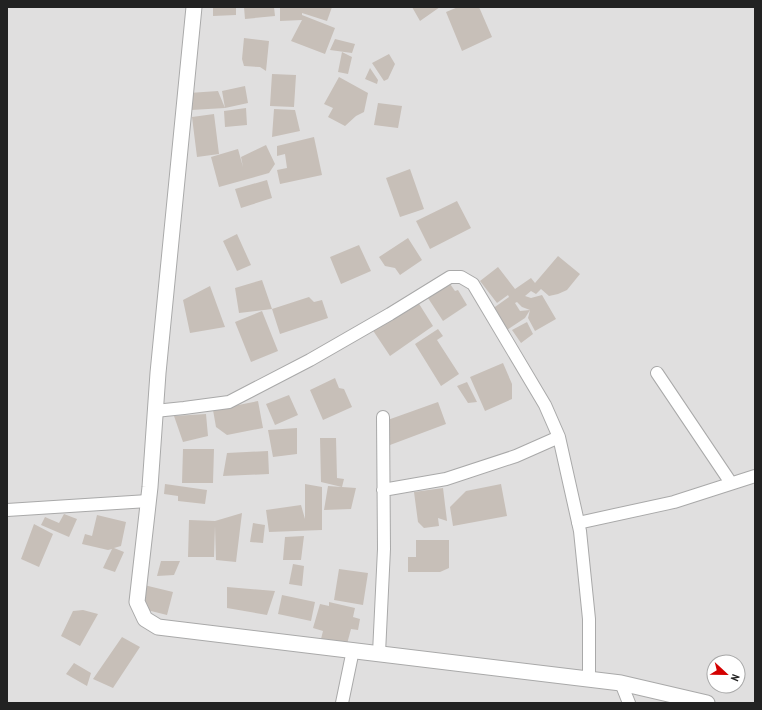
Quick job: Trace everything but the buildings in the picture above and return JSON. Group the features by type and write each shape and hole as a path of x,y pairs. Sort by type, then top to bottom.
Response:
{"street":[{"path":"194,7 159,365 148,501 136,602 145,619 158,627 622,683 707,703"},
{"path":"155,411 228,402 310,360 390,314 450,277 461,277 473,284 546,405 559,437 578,523 589,619 589,679"},
{"path":"657,373 732,483"},
{"path":"379,653 384,549 383,417"},
{"path":"383,490 446,479 516,456 559,437"},
{"path":"578,523 674,502 755,476"},
{"path":"7,510 148,501"},
{"path":"342,703 353,650"},
{"path":"622,683 629,703"}],"shaded area":[{"path":"7,7 755,7 755,703 7,703"}]}
